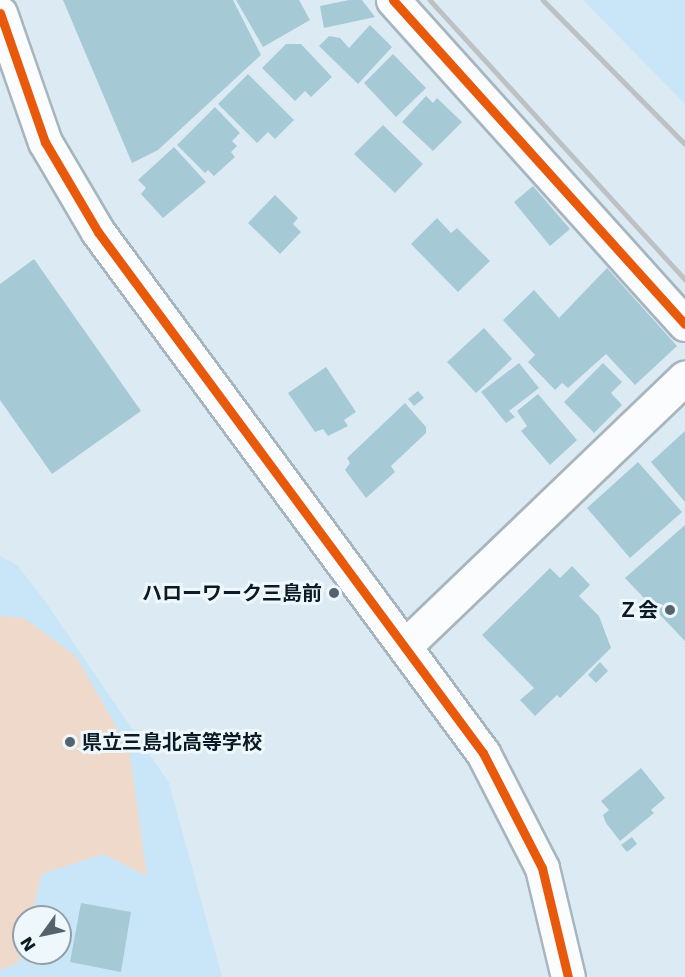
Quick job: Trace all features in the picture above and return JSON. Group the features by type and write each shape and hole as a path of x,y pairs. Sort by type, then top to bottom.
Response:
{"street":[{"path":"393,0 685,324"},
{"path":"0,13 45,142 98,232 407,644 483,753 542,868 568,977"},
{"path":"407,644 685,377"}],"shaded area":[{"path":"583,0 685,0 685,104"},
{"name":"県立三島北高等学校","path":"0,556 17,565 45,601 169,783 222,977 0,977"},
{"path":"0,616 24,618 76,656 129,749 147,876 103,854 42,874 34,905 12,905 13,965 0,970"}],"building":[{"path":"63,0 233,0 261,55 158,150 132,163"},
{"path":"236,0 299,0 310,20 263,47"},
{"path":"349,0 362,0 375,17 324,28 320,6"},
{"path":"370,25 392,47 358,84 319,46 329,36 340,38 349,48"},
{"path":"286,44 301,44 332,77 311,97 305,91 295,101 262,68"},
{"path":"393,54 426,88 396,117 364,83"},
{"path":"248,74 294,120 275,139 268,132 257,143 218,104"},
{"path":"426,96 433,103 437,98 462,122 433,151 402,122"},
{"path":"215,107 240,133 232,141 237,146 231,152 235,157 214,176 208,170 205,173 177,145"},
{"path":"383,125 423,164 395,193 354,154"},
{"path":"174,147 206,182 163,218 141,194 146,188 138,180"},
{"path":"533,186 570,229 550,246 514,202"},
{"path":"275,195 298,218 293,224 301,232 280,254 248,223"},
{"path":"437,218 451,233 457,228 490,261 458,292 411,244"},
{"path":"34,259 141,411 52,474 0,400 0,284"},
{"path":"607,268 677,346 635,385 606,354 568,388 562,383 555,390 528,362 535,355 503,320 534,290 559,318"},
{"path":"484,328 512,359 476,393 447,362"},
{"path":"519,363 539,388 509,411 515,417 506,423 481,392"},
{"path":"603,363 622,382 611,393 622,405 594,433 564,402"},
{"path":"326,367 356,412 344,420 348,426 328,436 323,429 315,432 288,393"},
{"path":"418,391 424,398 414,406 408,399"},
{"path":"538,394 577,440 550,465 521,431 527,426 517,411"},
{"path":"405,403 426,427 426,433 391,466 395,472 366,498 345,470 350,463 347,458"},
{"path":"685,431 685,502 651,462"},
{"path":"638,462 682,512 630,558 587,508"},
{"name":"Ｚ会","path":"685,525 685,641 625,578"},
{"path":"572,566 590,585 579,596 599,616 611,648 560,698 557,695 535,716 520,700 534,688 482,635 550,568 560,578"},
{"path":"600,662 608,671 596,683 588,675"},
{"path":"641,768 665,798 651,810 654,813 620,841 606,823 603,815 609,810 601,801"},
{"path":"632,837 637,844 627,852 621,845"},
{"path":"81,903 131,912 121,972 72,962"}],"railway":[{"path":"430,0 685,279"},
{"path":"543,0 685,144"}],"cycle path":[{"path":"393,0 685,324"},
{"path":"0,13 45,142 98,232 483,753 542,868 568,977"}],"place":[{"name":"ハローワーク三島前","path":"334,593"},
{"name":"Ｚ会","path":"670,610"},
{"name":"県立三島北高等学校","path":"70,742"}]}
